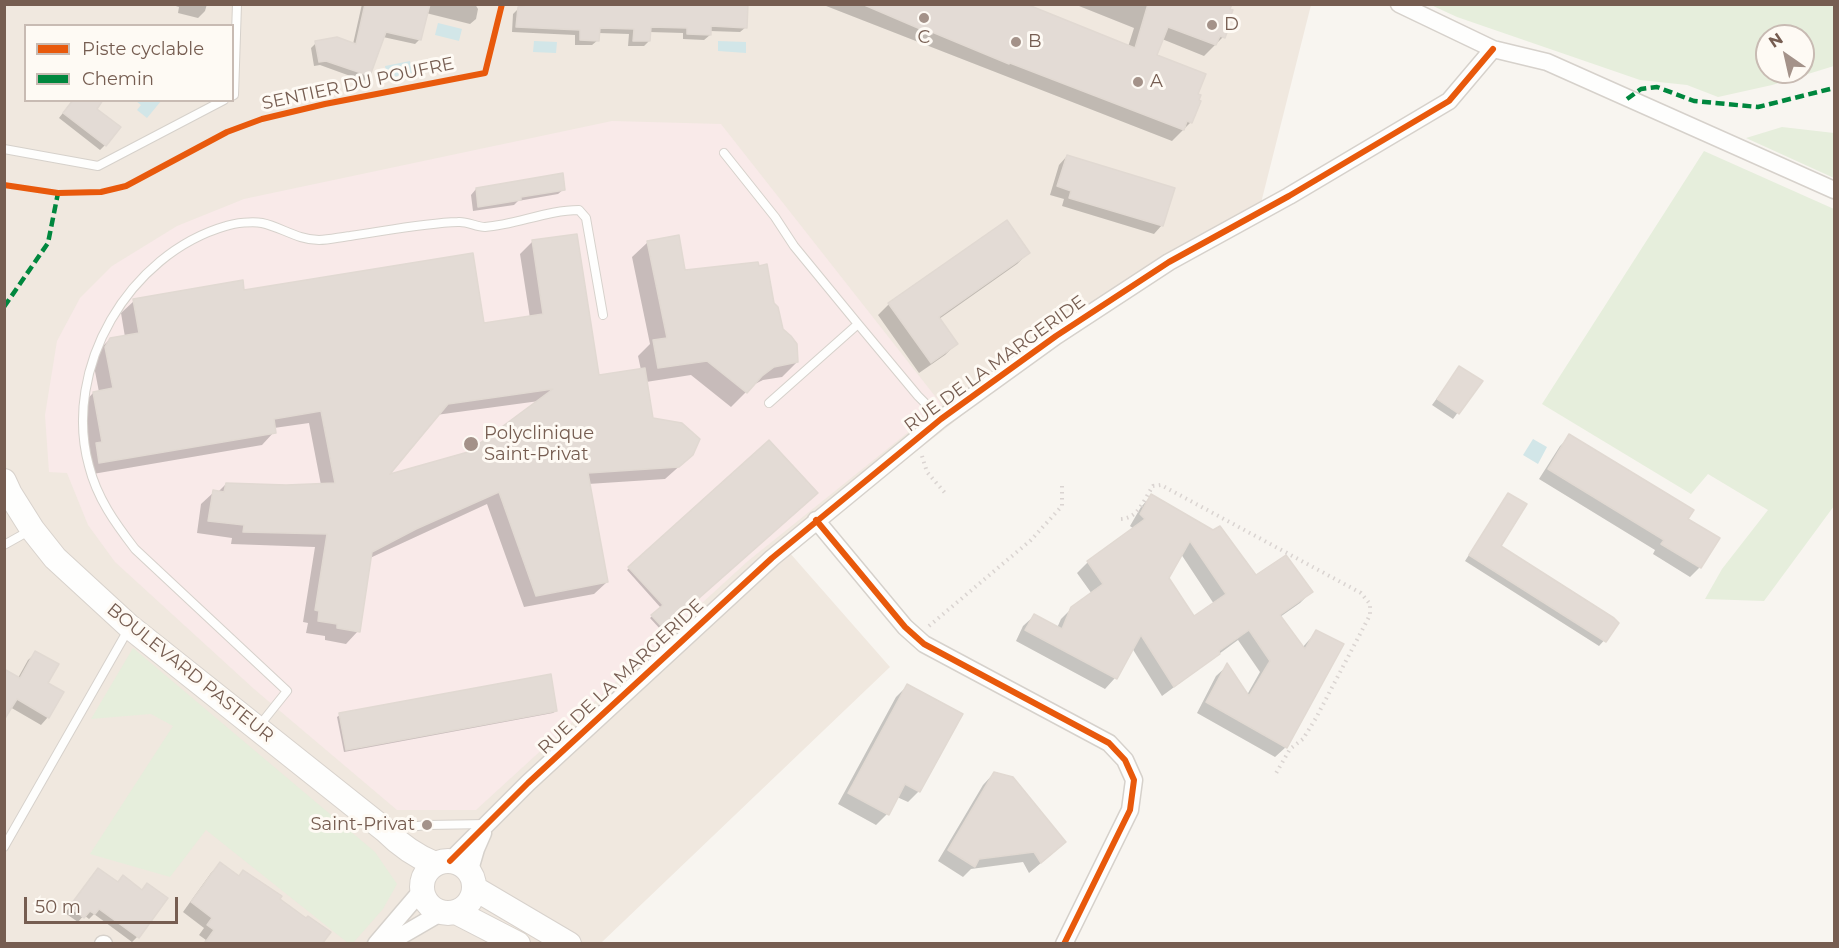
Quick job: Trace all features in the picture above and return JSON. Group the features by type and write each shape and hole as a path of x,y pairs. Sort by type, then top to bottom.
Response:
{"street":[{"path":"1399,4 1493,49 1547,62 1834,190"},
{"name":"RUE DE LA MARGERIDE","path":"445,876 476,849 487,824 528,783 772,558 941,419 1056,336 1169,262 1289,196 1449,101 1493,49"},
{"name":"BOULEVARD PASTEUR","path":"4,481 33,529 55,558 130,627 419,858 445,876 569,944"},
{"path":"816,520 905,627 924,644 1109,743 1125,760 1134,780 1130,810 1064,944"},
{"path":"387,944 468,902 445,876"},
{"path":"445,876 428,904 518,944"},
{"path":"376,944 445,876"}],"lane":[{"path":"234,95 237,4"},
{"path":"4,149 98,166 220,102"},
{"path":"724,153 775,217 794,246 918,396 941,419"},
{"path":"257,728 287,691 135,549 114,522 100,498 88,466 83,433 82,402 89,371 119,305 142,277 168,254 203,234 228,225 261,223 286,233 318,240 459,221 483,227 579,210 586,218 603,315"},
{"path":"769,403 858,324"},
{"path":"4,545 33,529"},
{"path":"4,847 130,627"},
{"path":"392,837 395,826 487,824"}],"path":[{"path":"916,439 927,472 945,493"},
{"path":"905,627 916,617 925,629 1031,540 1062,506 1062,484"},
{"path":"1121,519 1135,516 1154,486 1161,485 1361,592 1370,604 1370,615 1316,718 1303,739 1290,749 1275,775"}],"shaded area":[{"path":"5,5 1311,5 1261,203 993,391 789,552 890,667 602,942 604,943 5,944"},
{"path":"438,23 462,29 459,41 435,35"},
{"path":"534,41 557,42 556,53 533,52"},
{"path":"718,41 746,42 746,53 718,51"},
{"path":"410,61 412,73 387,78 385,66"},
{"path":"137,102 160,102 147,118 137,110 141,105"},
{"name":"Polyclinique Saint-Privat","path":"612,121 721,124 942,405 748,561 476,810 397,810 254,689 115,562 88,525 67,473 49,472 45,415 57,341 80,298 112,266 177,226 244,199"},
{"path":"1533,439 1547,447 1538,464 1523,455"}],"green space":[{"path":"1431,5 1834,5 1834,66 1815,72 1815,24 1755,24 1755,84 1775,84 1718,97 1687,85 1640,80 1457,17"},
{"path":"1782,127 1834,133 1834,178 1746,138"},
{"path":"1704,151 1834,209 1834,506 1764,601 1705,599 1722,569 1768,510 1708,474 1691,494 1542,404"},
{"path":"133,648 375,852 397,884 383,909 353,943 348,943 206,830 170,877 90,854 173,726 151,714 91,719"}],"building":[{"path":"365,4 430,4 421,40 386,32 370,76 326,61 319,62 315,41 337,37 356,44"},
{"path":"531,4 748,4 747,28 711,26 711,35 687,34 687,28 651,27 650,41 633,41 634,29 600,28 599,41 580,40 580,30 516,27 518,7"},
{"path":"862,4 1026,4 1135,48 1148,4 1232,4 1230,9 1233,10 1231,15 1233,16 1225,38 1220,36 1216,45 1168,27 1157,55 1206,74 1198,94 1201,95 1199,100 1201,101 1192,123 1187,121 1184,130 1009,64 932,32 932,34"},
{"path":"71,102 102,102 97,109 121,127 106,146 63,113"},
{"path":"1067,155 1175,188 1163,226 1069,198 1071,191 1057,186"},
{"path":"563,173 565,190 478,207 476,188"},
{"path":"1007,220 1030,253 939,317 958,344 931,363 888,303"},
{"path":"577,234 599,375 645,368 653,418 682,423 700,439 693,455 679,467 588,473 608,582 536,596 499,492 416,529 372,552 360,632 337,628 337,624 318,621 319,611 315,610 327,534 243,532 244,525 208,521 213,490 224,492 226,483 286,485 335,483 321,411 274,419 276,433 99,463 96,443 102,442 93,392 113,388 105,347 110,338 139,333 133,299 243,280 244,290 473,253 484,323 543,314 532,240","holes":["553,389 468,452 390,474 448,404"]},
{"path":"679,235 685,270 758,262 759,266 767,264 774,303 778,307 783,329 797,344 798,362 774,367 762,376 747,393 707,361 658,368 653,340 667,338 647,241"},
{"path":"1459,366 1483,381 1459,414 1437,399"},
{"path":"1569,434 1694,510 1688,519 1720,538 1701,568 1661,544 1664,540 1548,469"},
{"path":"769,440 818,493 664,629 651,615 663,605 628,567"},
{"path":"1508,493 1527,504 1501,546 1614,618 1619,623 1606,642 1469,555"},
{"path":"1151,494 1213,530 1220,526 1256,575 1286,555 1313,592 1280,615 1305,649 1316,630 1344,644 1287,748 1206,702 1227,663 1249,696 1270,661 1249,630 1174,687 1141,635 1117,679 1025,630 1034,614 1062,629 1071,607 1103,584 1087,561 1145,519 1140,514","holes":["1190,541 1226,594 1194,616 1169,578"]},
{"path":"35,651 59,664 48,683 64,692 49,718 17,699 4,720 4,669 20,678"},
{"path":"551,674 557,711 346,750 339,713"},
{"path":"907,684 963,714 920,792 905,784 889,815 848,793"},
{"path":"994,772 1013,777 1066,842 1041,863 1034,852 979,859 975,867 948,850"},
{"path":"220,862 239,876 243,870 282,896 280,899 306,918 308,916 331,932 322,944 204,944 214,930 207,925 212,918 191,902"},
{"path":"98,868 118,882 123,875 142,890 147,883 168,898 139,938 99,909 95,914 90,911 84,918 69,907"}],"marked path":[{"path":"1627,99 1641,89 1657,87 1694,101 1758,107 1834,88"},
{"path":"4,307 48,243 58,193"}],"cycle path":[{"name":"SENTIER DU POUFRE","path":"4,185 58,193 101,192 126,186 227,132 262,119 325,104 485,73 502,4"},
{"path":"450,861 528,783 772,558 941,419 1056,336 1169,262 1289,196 1449,101 1493,49"},
{"path":"816,520 905,627 924,644 1109,743 1125,760 1134,780 1130,810 1064,944"}],"place":[{"name":"C","path":"924,18"},
{"name":"D","path":"1212,25"},
{"name":"B","path":"1016,42"},
{"name":"A","path":"1138,82"},
{"name":"Polyclinique Saint-Privat","path":"471,444"},
{"name":"Saint-Privat","path":"427,825"}]}
